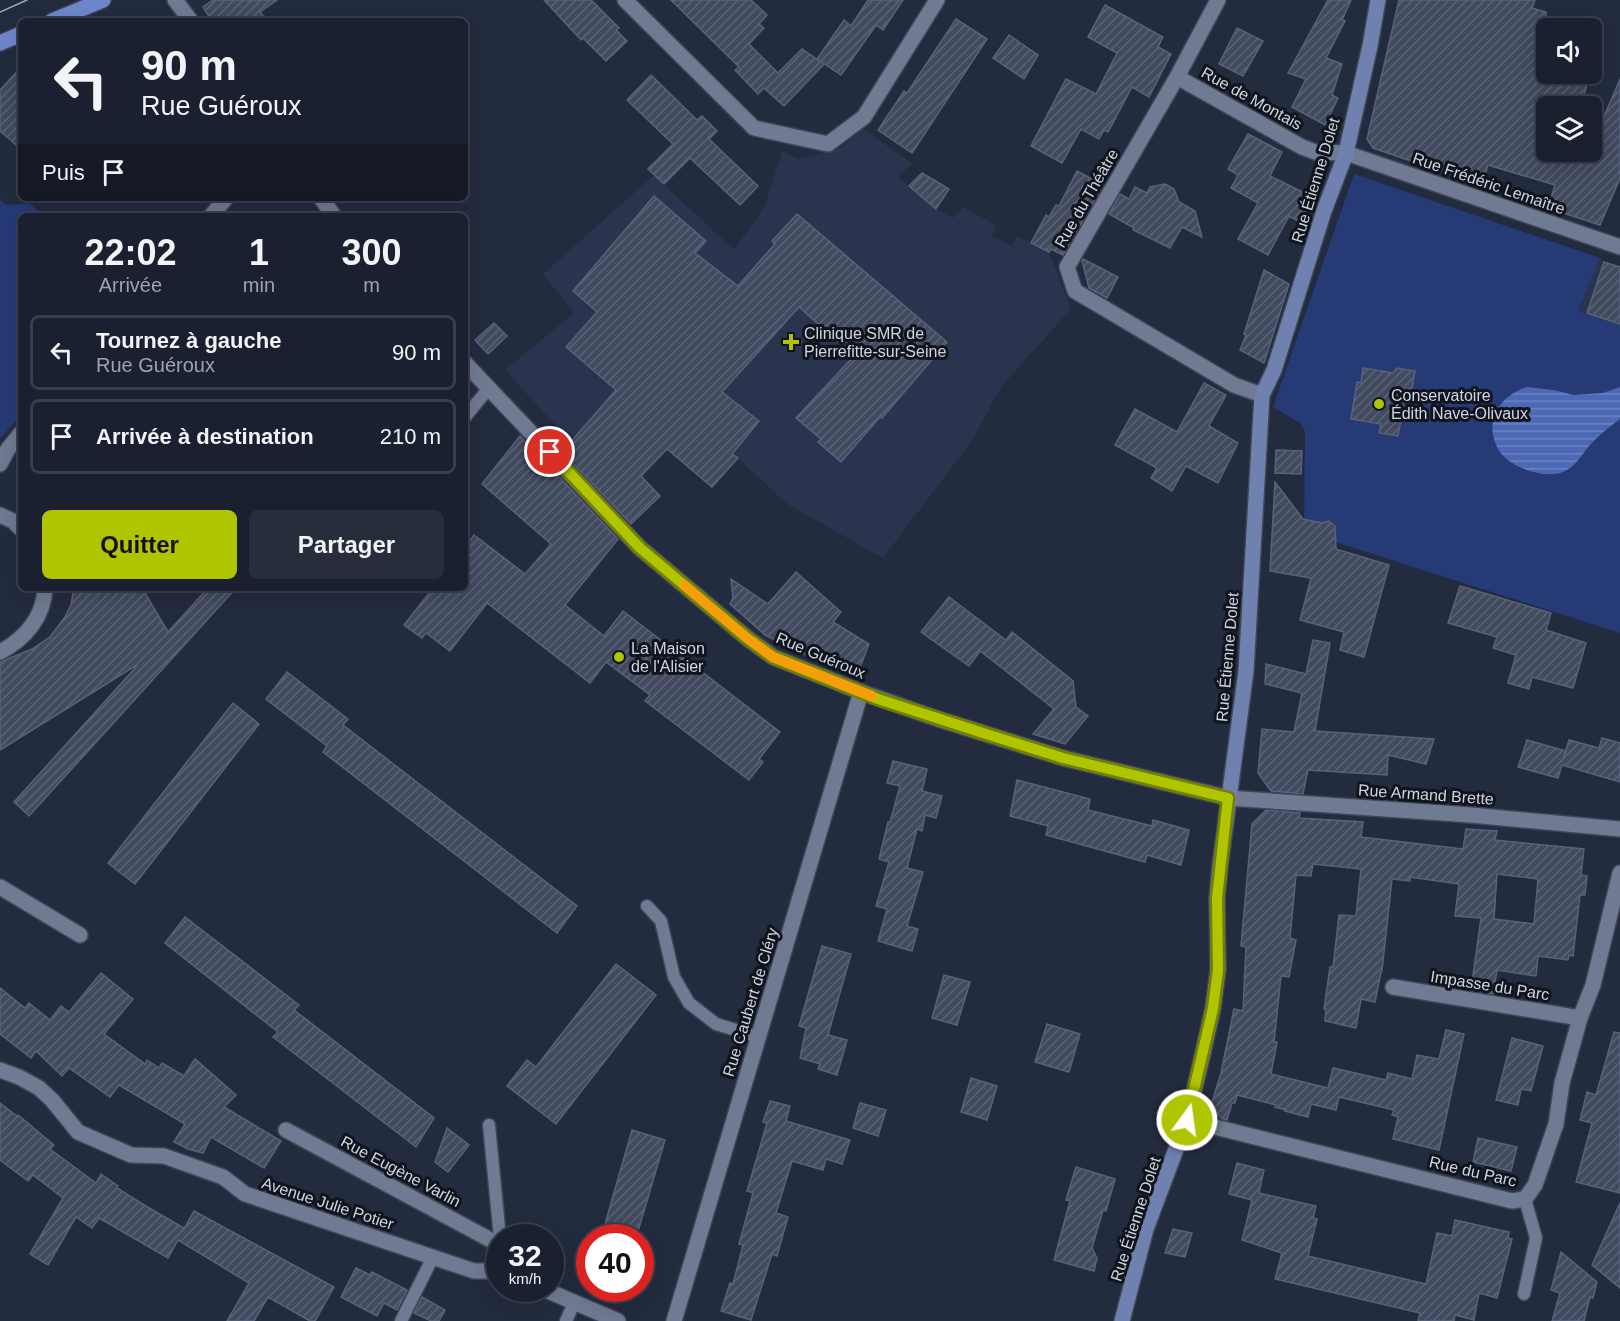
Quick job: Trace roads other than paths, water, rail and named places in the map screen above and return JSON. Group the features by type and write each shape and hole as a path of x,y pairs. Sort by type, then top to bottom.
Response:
{"main road":[{"path":"59,18 103,0"},
{"path":"0,43 18,35"}],"street":[{"path":"175,0 189,18"},
{"path":"625,0 754,128 828,144 864,117 937,0"},
{"name":"Rue du Théâtre","path":"1218,0 1066,267 1075,291 1234,385 1262,395"},
{"name":"Rue Étienne Dolet","path":"1122,1321 1146,1229 1187,1120 1213,1008 1218,970 1217,898 1246,671 1262,395 1274,370 1324,211 1346,153 1370,46 1377,0"},
{"name":"Rue de Montais","path":"1176,76 1302,147 1315,152 1346,153"},
{"name":"Rue Frédéric Lemaître","path":"1346,153 1620,247"},
{"path":"214,213 224,201"},
{"name":"Rue Guéroux","path":"468,366 640,548 773,657 861,692 938,719 1063,758 1228,798"},
{"path":"0,464 18,437"},
{"path":"0,515 18,526"},
{"path":"0,652 22,638 36,620 45,591"},
{"name":"Rue Caubert de Cléry","path":"674,1321 861,692"},
{"name":"Rue Armand Brette","path":"1228,798 1471,815 1620,829"},
{"name":"Rue du Parc","path":"1187,1120 1512,1201 1525,1199 1535,1185 1556,1124 1562,1083 1580,1018 1593,985 1620,873"},
{"path":"0,887 80,935"},
{"name":"Impasse du Parc","path":"1393,987 1580,1018"},
{"name":"Avenue Julie Potier","path":"0,1070 39,1088 78,1132 131,1155 164,1156 223,1178 245,1194 474,1271 486,1271"},
{"name":"Rue Eugène Varlin","path":"286,1130 486,1237"},
{"path":"564,1298 618,1321"}],"lane":[{"path":"468,413 489,388"},
{"path":"647,906 661,921 674,977 689,1003 716,1024 759,1037"},
{"path":"489,1125 499,1224"},
{"path":"1524,1294 1536,1238 1525,1199"},
{"path":"401,1321 433,1257"},
{"path":"566,1321 574,1303"}],"tram line":[{"path":"0,12 27,0"}],"place":[{"name":"Clinique SMR de Pierrefitte-sur-Seine","path":"791,342"},
{"name":"Conservatoire Édith Nave-Olivaux","path":"1379,404"},
{"name":"La Maison de l'Alisier","path":"619,657"}]}
